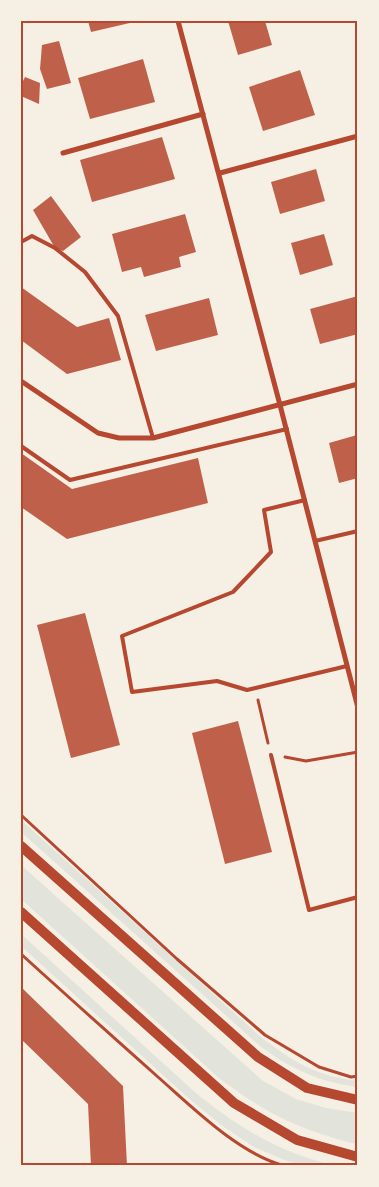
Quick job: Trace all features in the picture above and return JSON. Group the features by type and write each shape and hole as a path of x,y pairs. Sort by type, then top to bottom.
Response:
{"main road":[{"path":"21,846 258,1057 307,1088 358,1100"},
{"path":"21,912 234,1103 297,1140 358,1157"}],"street":[{"path":"178,21 220,173 358,708"},
{"path":"63,153 204,114"},
{"path":"220,173 358,136"},
{"path":"21,381 98,434 119,438 153,438 358,384"}],"lane":[{"path":"21,242 32,236 55,248 85,272 118,316 153,438"},
{"path":"21,446 70,480 287,429"},
{"path":"305,500 264,510 270,552 233,592 122,636 132,692 217,681 247,690 347,666"},
{"path":"315,541 358,531"},
{"path":"270,755 308,910 358,897"}],"path":[{"path":"255,688 270,755 306,761 358,752"},
{"path":"21,815 178,959 265,1035 319,1067 351,1077 358,1076"},
{"path":"21,954 95,1022 208,1120 236,1142 275,1163 285,1166"}],"shaded area":[{"path":"21,820 262,1038 285,1055 307,1067 330,1076 358,1081 358,1087 331,1082 294,1068 260,1046 21,832"},
{"path":"21,865 263,1081 296,1099 326,1108 358,1113 358,1144 312,1131 284,1119 220,1079 21,899"},
{"path":"21,934 197,1094 214,1107 246,1129 279,1147 336,1166 308,1166 287,1161 254,1147 221,1125 186,1096 21,946"}],"building":[{"path":"88,21 134,21 134,22 91,32"},
{"path":"228,21 265,21 272,45 238,55"},
{"path":"59,41 71,83 47,89 40,69 42,45"},
{"path":"143,59 155,102 90,119 78,78"},
{"path":"300,70 315,115 263,131 249,87"},
{"path":"25,77 40,83 39,104 21,96 21,85"},
{"path":"162,137 175,179 92,202 80,160"},
{"path":"316,169 325,201 280,214 271,182"},
{"path":"51,196 81,237 63,251 55,248 33,210"},
{"path":"185,214 196,252 179,257 181,267 144,277 141,267 122,272 112,234"},
{"path":"324,234 333,265 300,275 291,243"},
{"path":"21,287 77,327 109,318 121,360 67,374 21,340"},
{"path":"358,296 358,334 320,344 310,309"},
{"path":"209,298 218,335 156,351 145,315"},
{"path":"357,435 358,478 339,483 329,443"},
{"path":"21,453 72,489 198,458 208,503 67,539 21,507"},
{"path":"85,613 120,745 71,758 37,625"},
{"path":"238,721 272,852 225,864 192,733"},
{"path":"21,987 123,1086 127,1166 91,1166 88,1104 21,1039"}]}
